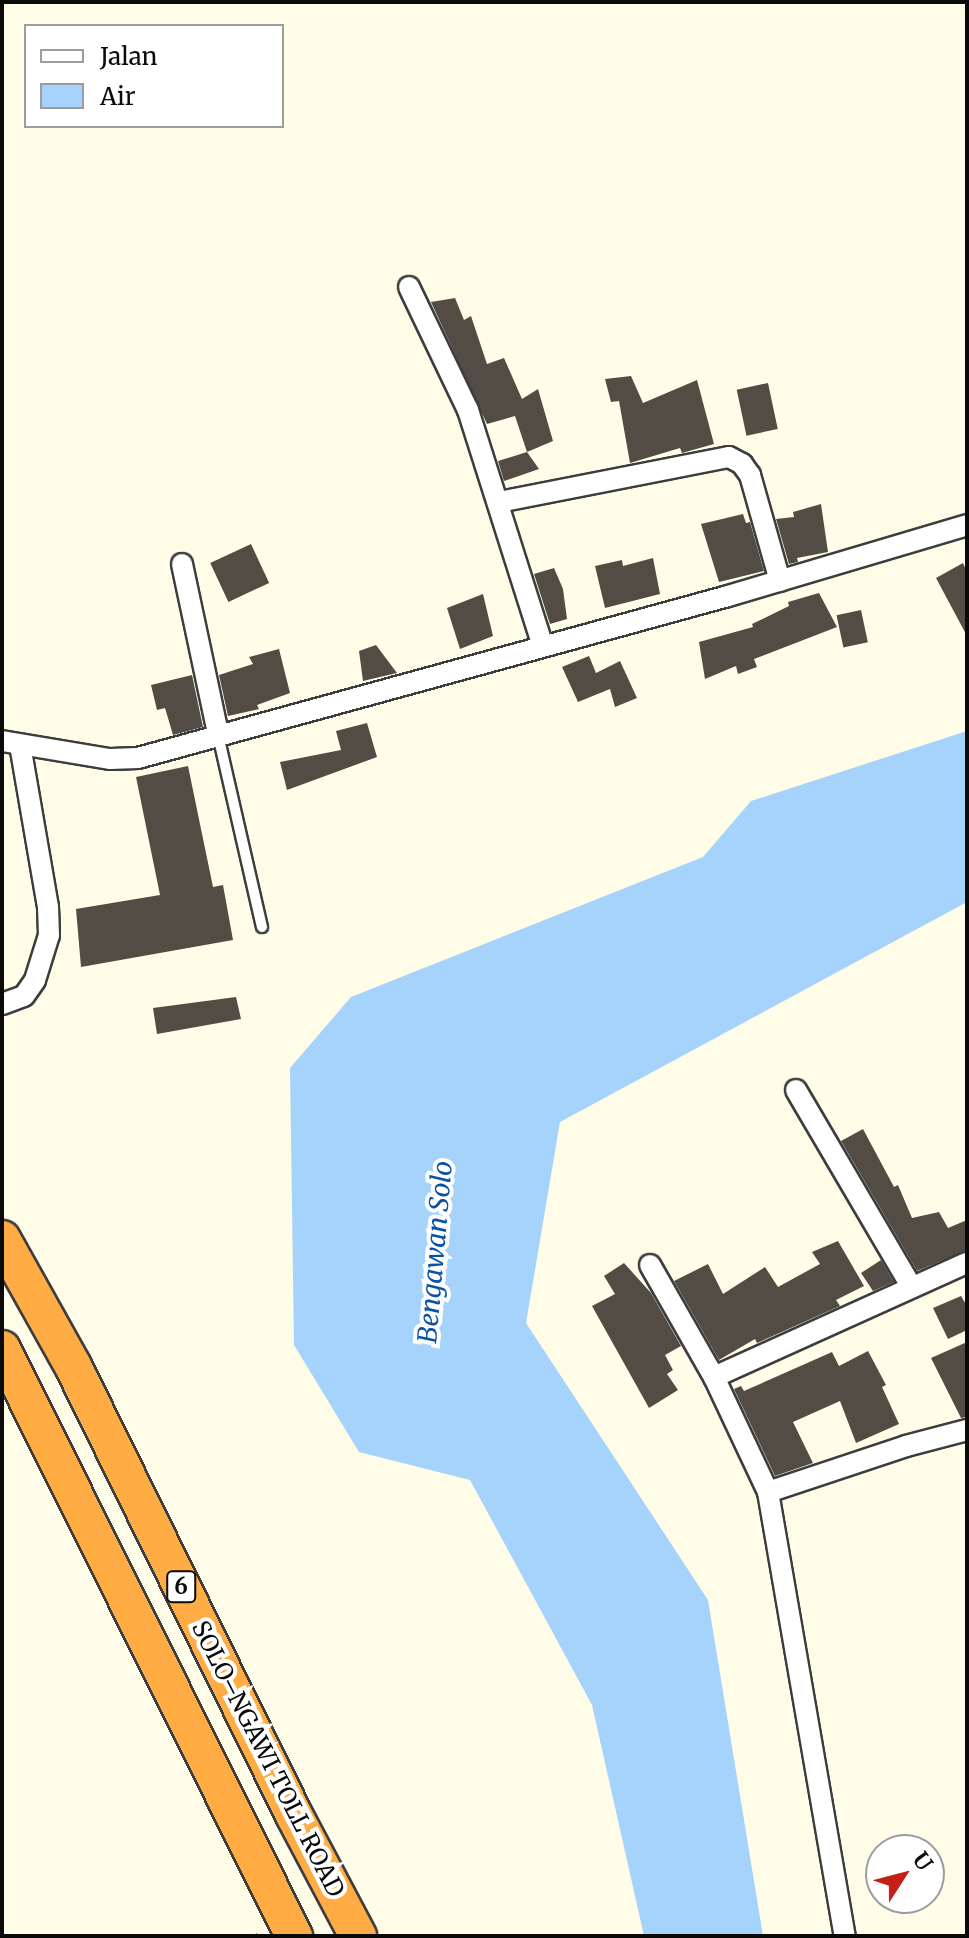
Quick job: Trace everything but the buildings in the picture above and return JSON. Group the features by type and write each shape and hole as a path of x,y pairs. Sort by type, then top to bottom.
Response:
{"highway":[{"name":"SOLO–NGAWI TOLL ROAD","path":"2,1239 73,1366 287,1801 358,1936"},
{"name":"6","path":"2,1349 294,1936"}],"street":[{"path":"409,287 468,410 543,646"},
{"path":"499,502 729,457 747,468 753,482 780,581"},
{"path":"2,1004 13,1003 30,988 49,935 48,907 11,743 125,759 156,754 218,733 780,581 967,525"},
{"path":"182,564 218,733"},
{"path":"796,1090 911,1286"},
{"path":"714,1377 967,1263"},
{"path":"650,1265 714,1377 768,1492 845,1936"},
{"path":"768,1492 906,1446 967,1430"}],"lane":[{"path":"218,733 262,927"}],"water":[{"name":"Bengawan Solo","path":"967,731 967,902 560,1122 526,1323 708,1600 763,1936 644,1936 592,1705 470,1480 359,1452 294,1345 290,1068 351,997 703,857 751,801"}]}
